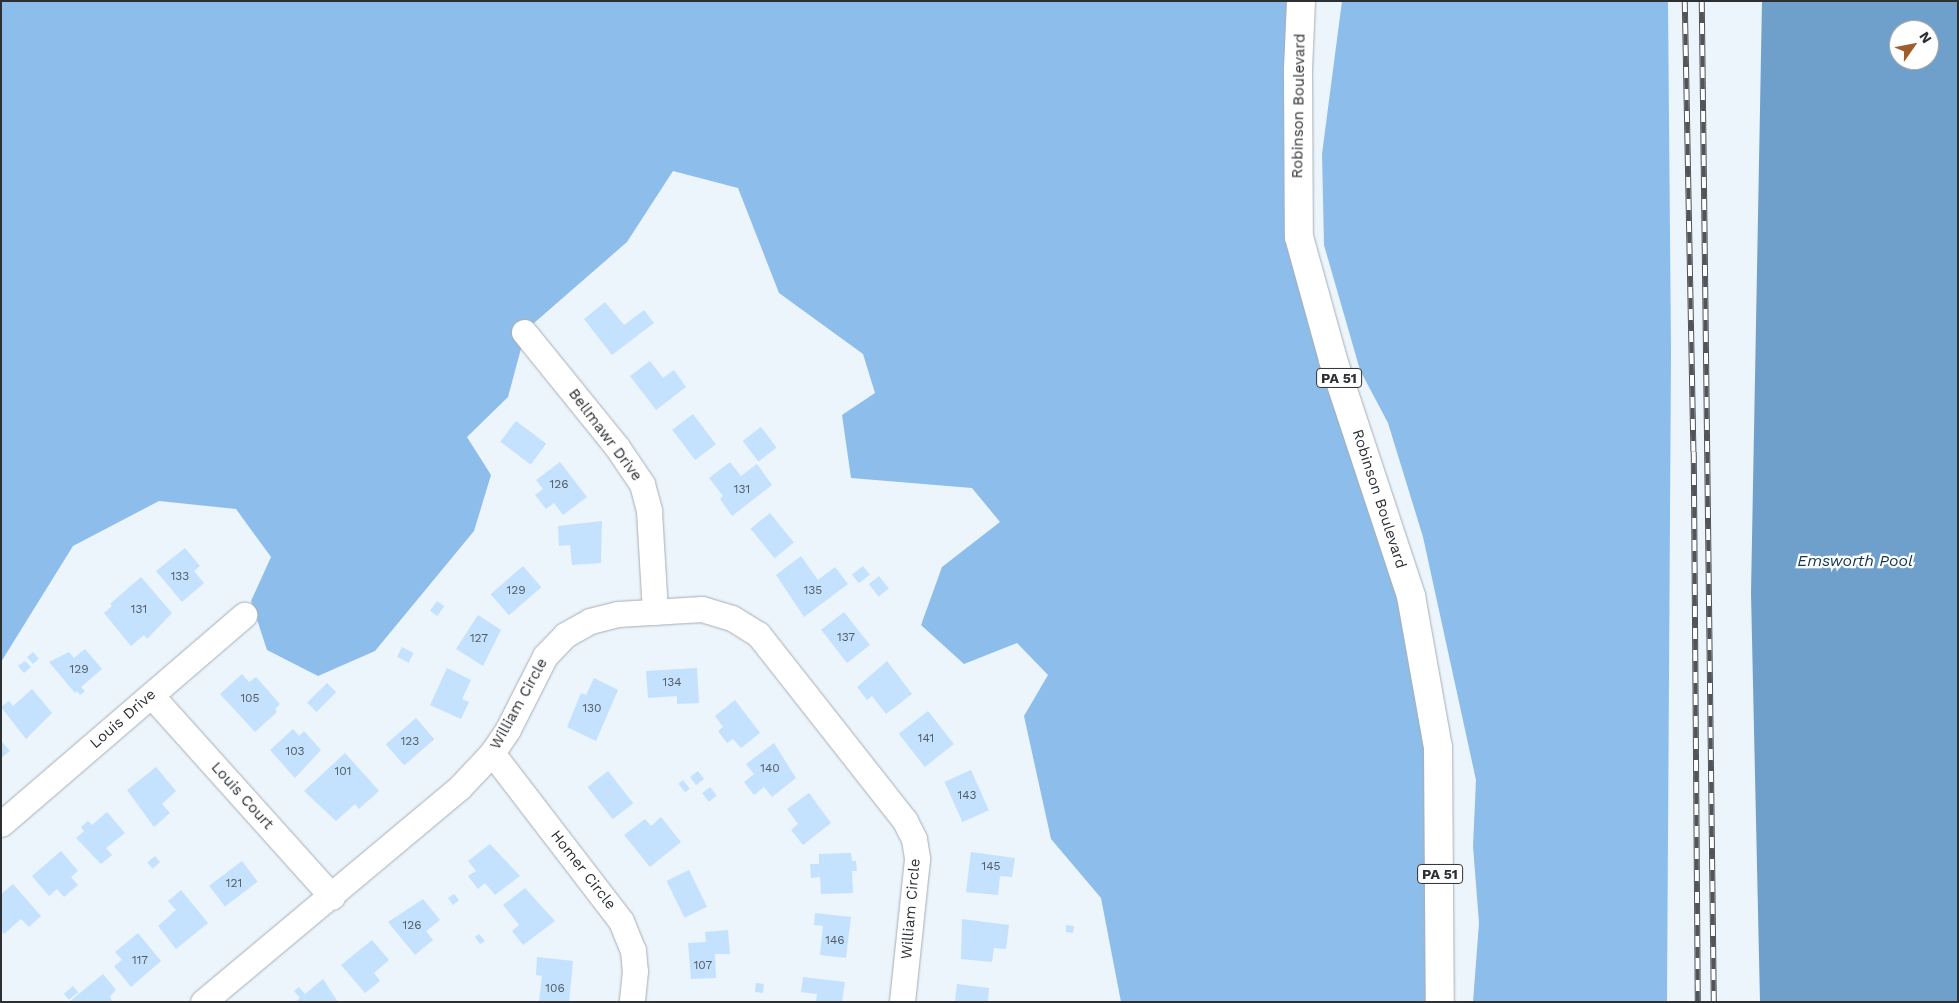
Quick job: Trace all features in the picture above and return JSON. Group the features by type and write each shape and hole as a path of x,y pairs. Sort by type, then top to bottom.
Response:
{"main road":[{"name":"Robinson Boulevard","path":"1302,1 1298,71 1299,237 1333,360 1411,596 1438,747 1440,1002"}],"street":[{"name":"Bellmawr Drive","path":"524,332 617,446 642,484 650,511 655,612"},
{"name":"William Circle","path":"203,1002 332,897 459,788 492,753 508,729 545,656 565,635 590,621 618,614 702,608 732,618 758,634 905,821 914,839 917,859 902,1002"},
{"name":"Louis Drive","path":"1,824 244,615"},
{"name":"Louis Court","path":"151,696 332,897"},
{"name":"Homer Circle","path":"492,753 621,921 633,950 635,971 632,1002"}],"shaded area":[{"path":"1,1 1299,1 1288,233 1405,599 1432,747 1433,1002 1121,1002 1101,898 1051,839 1024,716 1048,675 1017,643 964,664 921,625 942,567 1000,522 972,488 851,478 842,415 875,393 863,354 779,293 738,188 673,171 627,242 526,330 508,397 467,437 491,475 474,531 375,651 318,676 267,650 251,601 271,557 236,509 159,501 73,546 1,662"},
{"path":"1342,1 1668,1 1671,353 1667,1002 1473,1002 1479,923 1473,846 1476,780 1423,537 1388,423 1360,370 1324,245 1322,154"}],"water":[{"name":"Emsworth Pool","path":"1762,1 1958,1 1958,1002 1760,1002 1751,593"}],"building":[{"path":"605,302 624,325 644,310 654,323 612,355 584,319"},
{"path":"650,361 663,378 674,370 686,387 656,410 630,376"},
{"path":"693,414 716,444 695,460 672,430"},
{"path":"516,421 546,444 531,465 500,442"},
{"path":"761,427 777,448 758,462 743,441"},
{"path":"560,462 587,497 563,515 554,503 546,509 535,495 543,489 536,480"},
{"path":"730,462 741,476 757,464 772,485 732,516 720,499 723,496 709,478"},
{"path":"770,513 794,543 774,558 751,529"},
{"path":"602,521 601,563 572,565 570,545 559,546 558,526"},
{"path":"185,548 200,566 194,571 204,583 182,602 156,571"},
{"path":"801,556 818,580 835,567 848,584 804,617 776,575"},
{"path":"523,566 541,587 509,615 491,594"},
{"path":"863,566 870,575 859,583 852,575"},
{"path":"879,576 889,589 879,597 869,584"},
{"path":"141,577 172,613 147,639 144,635 131,646 104,613 112,606 110,604"},
{"path":"437,601 444,606 437,616 430,611"},
{"path":"844,612 870,645 847,663 821,630"},
{"path":"478,615 501,630 483,666 456,649"},
{"path":"402,647 414,653 409,663 397,657"},
{"path":"85,649 102,669 81,687 85,691 80,695 77,691 75,693 49,662 69,652 74,658"},
{"path":"33,652 39,659 33,664 27,657"},
{"path":"25,661 31,667 24,673 18,666"},
{"path":"887,661 912,694 886,714 872,696 867,700 857,687"},
{"path":"447,668 471,680 462,699 469,702 461,719 430,705"},
{"path":"697,668 699,703 677,704 677,696 648,698 646,671"},
{"path":"242,674 249,682 256,677 280,704 275,709 277,712 255,732 220,694"},
{"path":"594,678 618,690 596,741 567,727 581,693 586,695"},
{"path":"327,683 336,692 316,712 307,703"},
{"path":"32,689 52,713 26,739 1,707 9,701 13,706"},
{"path":"735,700 760,733 741,748 733,739 727,743 718,731 723,727 715,716"},
{"path":"928,711 954,744 925,767 899,734"},
{"path":"416,718 434,739 404,765 386,744"},
{"path":"293,729 299,736 304,731 321,750 295,778 270,750"},
{"path":"1,741 10,751 1,758"},
{"path":"774,743 796,778 772,797 764,787 754,795 744,782 754,774 746,764"},
{"path":"345,753 379,791 359,809 355,804 336,821 304,791"},
{"path":"156,767 176,791 162,804 170,813 154,827 127,790"},
{"path":"971,770 989,810 962,822 945,782"},
{"path":"608,771 633,803 613,819 588,787"},
{"path":"698,771 704,779 696,785 690,777"},
{"path":"683,780 690,789 685,792 678,784"},
{"path":"710,787 717,796 709,802 702,793"},
{"path":"809,793 831,823 803,845 791,830 798,824 787,809"},
{"path":"107,812 125,833 106,848 112,855 101,864 76,838 84,831 81,827 88,821 92,825"},
{"path":"661,817 681,842 650,867 624,835 645,819 651,826"},
{"path":"490,844 520,876 495,895 485,883 478,889 468,876 476,871 468,861"},
{"path":"61,851 78,871 71,877 78,885 64,897 57,889 49,896 32,876"},
{"path":"971,852 1015,858 1012,877 1000,876 998,895 966,892"},
{"path":"851,853 852,861 856,861 857,871 852,871 853,893 821,894 820,877 811,878 810,864 819,864 819,854"},
{"path":"155,856 160,862 152,869 147,862"},
{"path":"242,861 258,882 225,906 209,886"},
{"path":"689,870 707,907 685,918 667,881"},
{"path":"13,884 41,916 29,927 21,919 4,934 1,930 1,894"},
{"path":"525,888 555,921 523,945 512,931 519,925 503,905"},
{"path":"181,890 208,923 176,949 158,926 176,910 168,901"},
{"path":"454,894 459,900 453,905 448,898"},
{"path":"423,899 440,920 426,931 433,940 415,955 388,922"},
{"path":"815,913 851,917 846,958 820,955 823,926 814,925"},
{"path":"962,919 1009,925 1006,949 994,948 992,962 961,959"},
{"path":"1066,925 1074,926 1073,933 1066,932"},
{"path":"728,930 730,954 715,954 716,978 691,979 688,943 706,942 705,932"},
{"path":"138,933 161,961 131,987 114,966 122,960 115,952"},
{"path":"479,934 485,941 480,944 475,937"},
{"path":"372,940 389,960 374,973 380,981 365,993 341,965"},
{"path":"537,957 573,961 569,1002 539,1001 542,976 536,975"},
{"path":"103,974 116,990 110,996 112,1002 69,1002"},
{"path":"803,977 845,982 842,1002 816,1002 817,994 801,992"},
{"path":"323,979 338,1002 295,1002 300,998 294,991 299,987 305,994"},
{"path":"756,983 764,984 763,993 755,992"},
{"path":"957,984 989,988 988,1002 955,1002"},
{"path":"73,986 78,992 69,1000 64,994"}],"railway":[{"path":"1685,1 1694,452 1698,1002"},
{"path":"1702,1 1714,1002"}]}
